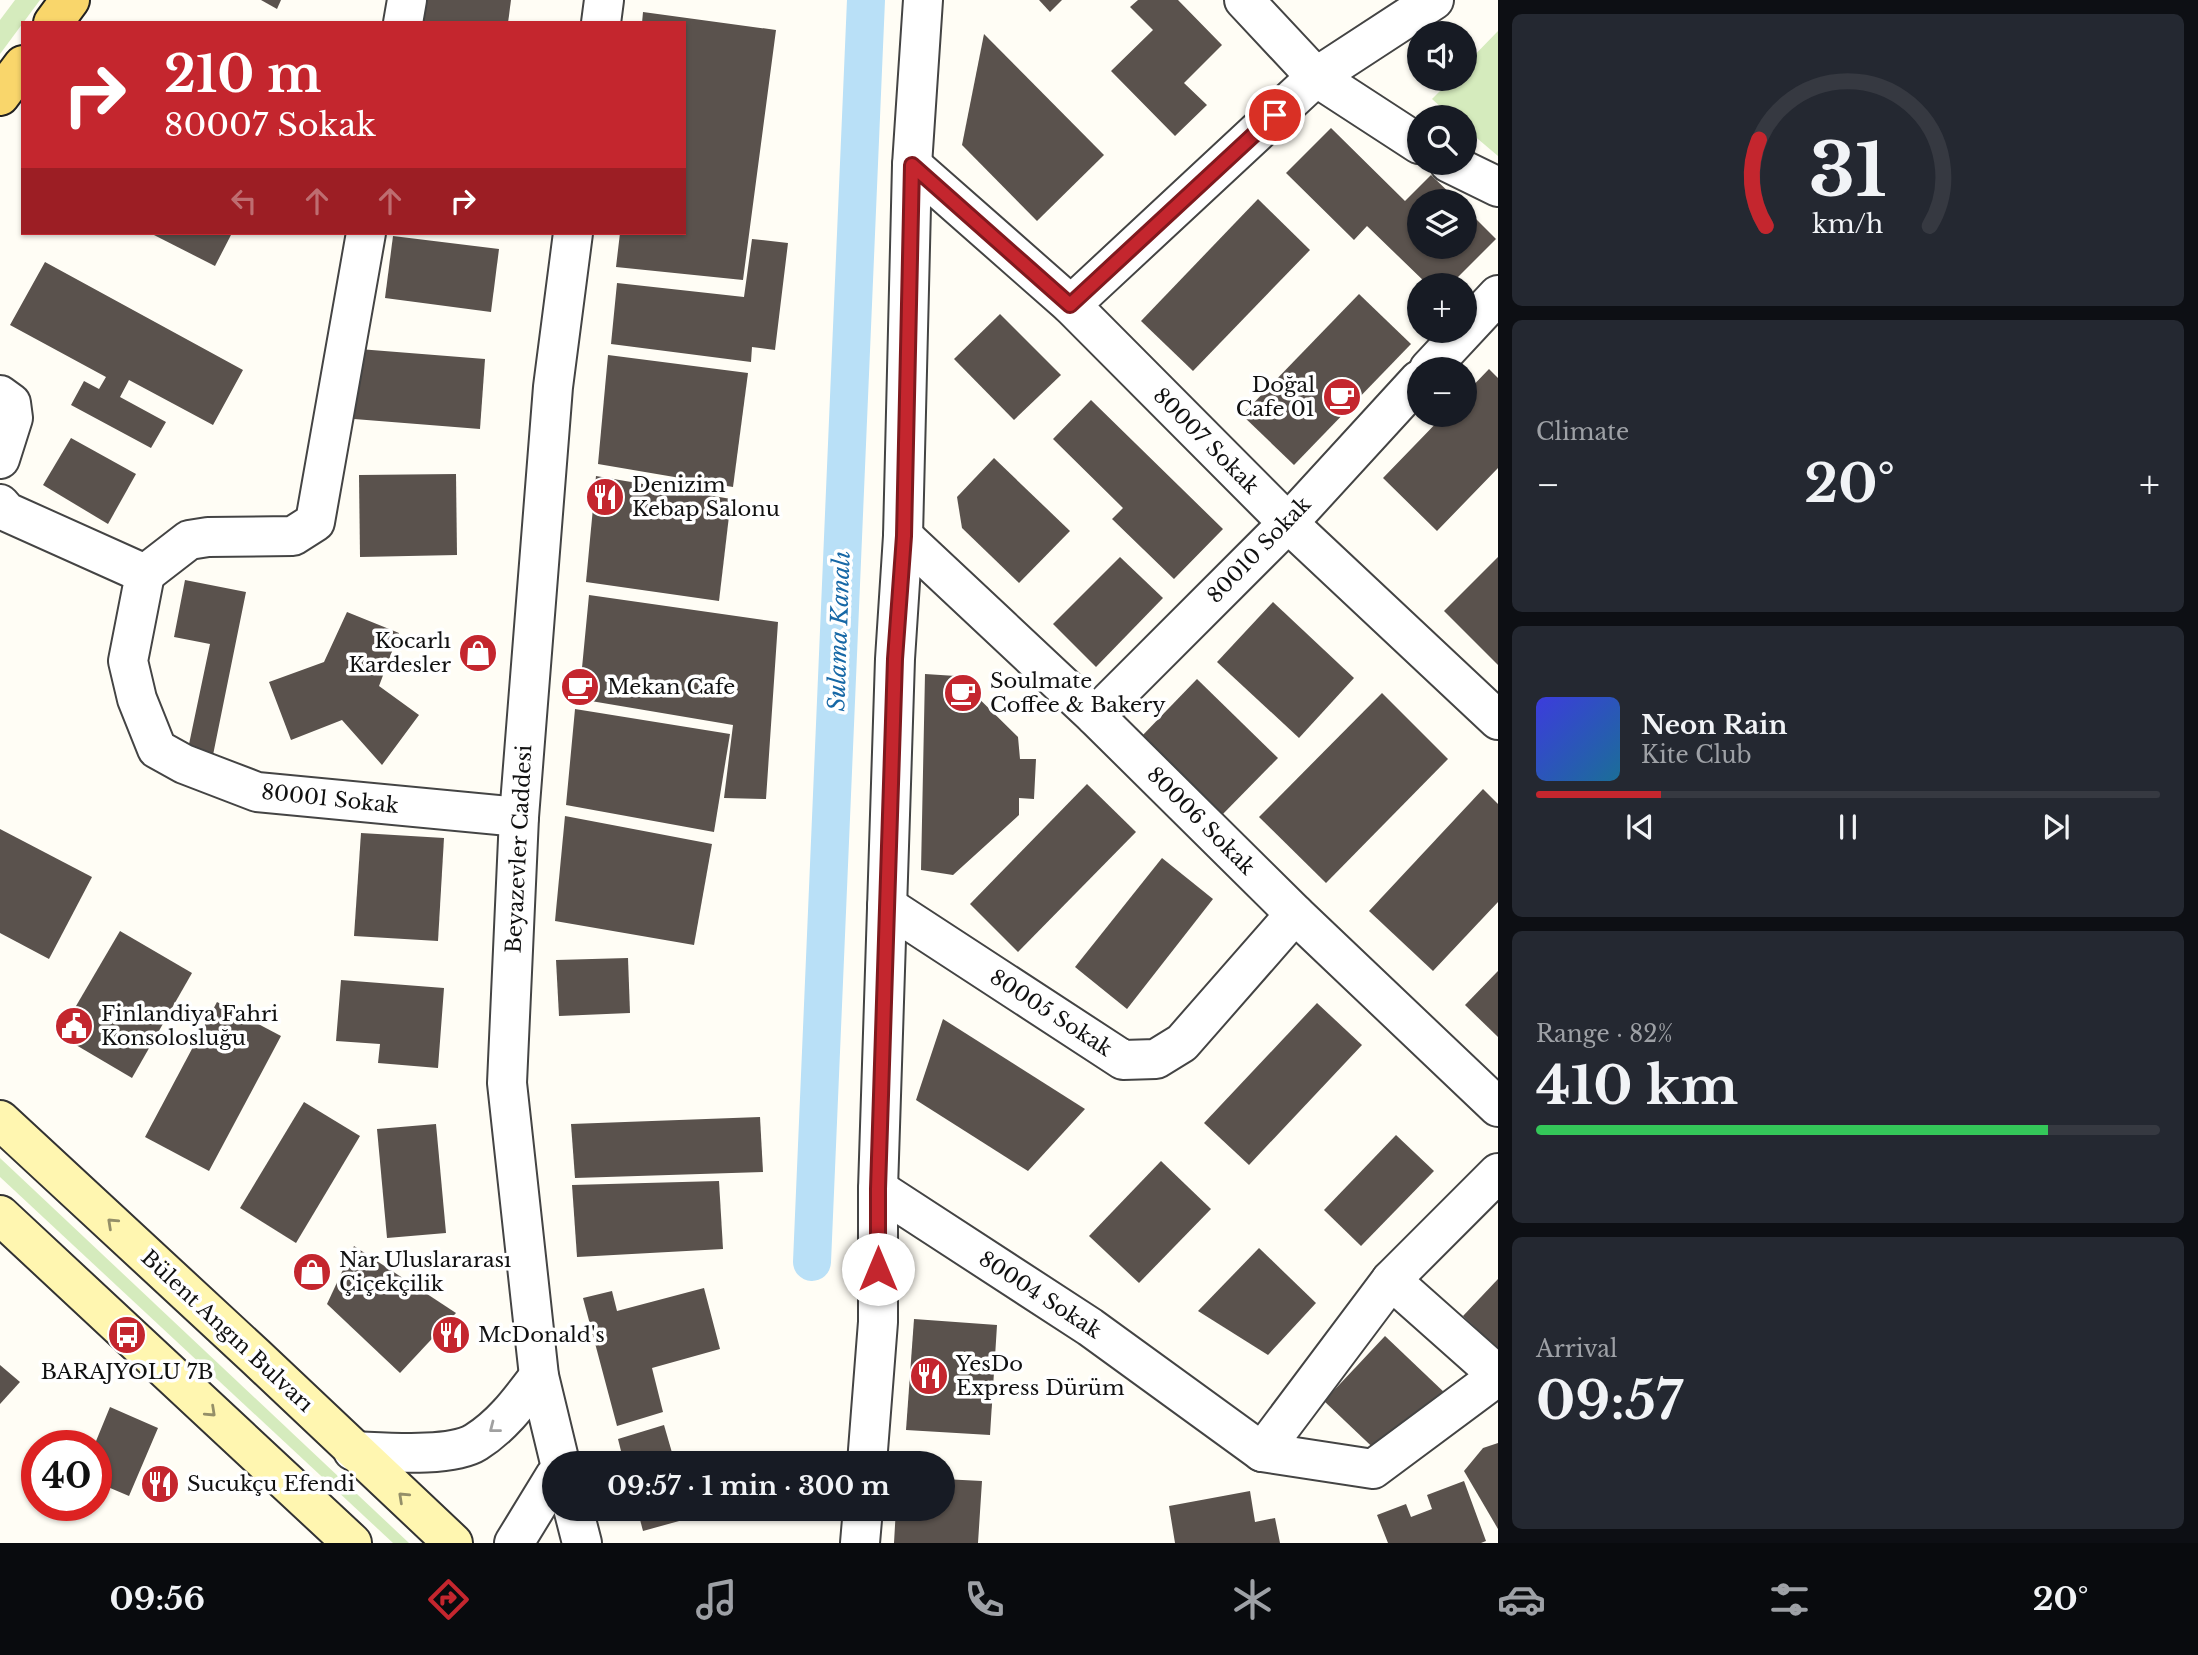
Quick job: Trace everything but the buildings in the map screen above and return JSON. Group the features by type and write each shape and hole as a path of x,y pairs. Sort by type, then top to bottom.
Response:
{"main road":[{"path":"54,21 70,0"},
{"path":"0,96 21,68"},
{"name":"Bülent Angın Bulvarı","path":"0,1120 453,1543"},
{"path":"0,1215 352,1543"}],"street":[{"path":"403,21 407,0"},
{"path":"601,21 604,0"},
{"path":"868,1451 878,1322 878,1189 895,659 904,536 912,165 923,0"},
{"path":"1244,0 1316,77 1407,136"},
{"path":"1070,305 1316,77 1434,0"},
{"name":"80007 Sokak","path":"912,165 1070,305 1288,523 1497,716"},
{"path":"1473,175 1498,187"},
{"path":"0,504 7,512 145,574 189,540 208,537 293,536 316,522 366,235"},
{"name":"Beyazevler Caddesi","path":"557,1451 539,1377 507,1083 519,817 552,387 573,235"},
{"path":"1440,357 1498,295"},
{"name":"80010 Sokak","path":"1095,716 1288,523 1407,393"},
{"path":"0,395 11,403 13,418 0,459"},
{"name":"80006 Sokak","path":"904,536 1095,716 1295,914 1498,1107"},
{"name":"80001 Sokak","path":"145,574 128,661 137,699 157,749 184,764 257,792 519,817"},
{"name":"80005 Sokak","path":"887,906 1123,1060 1156,1059 1182,1043 1295,914"},
{"path":"1391,1280 1498,1376 1373,1469 1262,1452 1391,1280 1498,1173"},
{"name":"80004 Sokak","path":"878,1189 1090,1326 1262,1452"},
{"path":"353,1451 440,1452 474,1444 509,1416 539,1377"},
{"path":"514,1543 542,1497"},
{"path":"576,1521 582,1543"},
{"path":"860,1543 862,1521"}],"green space":[{"path":"15,0 40,0 24,21 21,21 21,26 0,54 0,20"},
{"path":"1498,31 1498,156 1477,138 1477,105 1439,105 1432,99 1440,91 1477,91 1477,53"},
{"path":"0,1158 409,1543 393,1543 0,1177"}],"waterway":[{"name":"Sulama Kanalı","path":"812,1262 866,0"}],"place":[{"name":"Doğal Cafe 01","path":"1342,397"},
{"name":"Denizim Kebap Salonu","path":"605,497"},
{"name":"Kocarlı Kardesler","path":"478,653"},
{"name":"Mekan Cafe","path":"580,687"},
{"name":"Soulmate Coffee & Bakery","path":"963,693"},
{"name":"Finlandiya Fahri Konsolosluğu","path":"74,1026"},
{"name":"Nar Uluslararası Çiçekçilik","path":"312,1272"},
{"name":"BARAJYOLU 7B","path":"127,1335"},
{"name":"McDonald's","path":"451,1335"},
{"name":"YesDo Express Dürüm","path":"929,1376"},
{"name":"Sucukçu Efendi","path":"160,1484"}],"route":[{"path":"878,1269 878,1189 895,659 904,536 912,165 1070,305 1275,115"}]}
